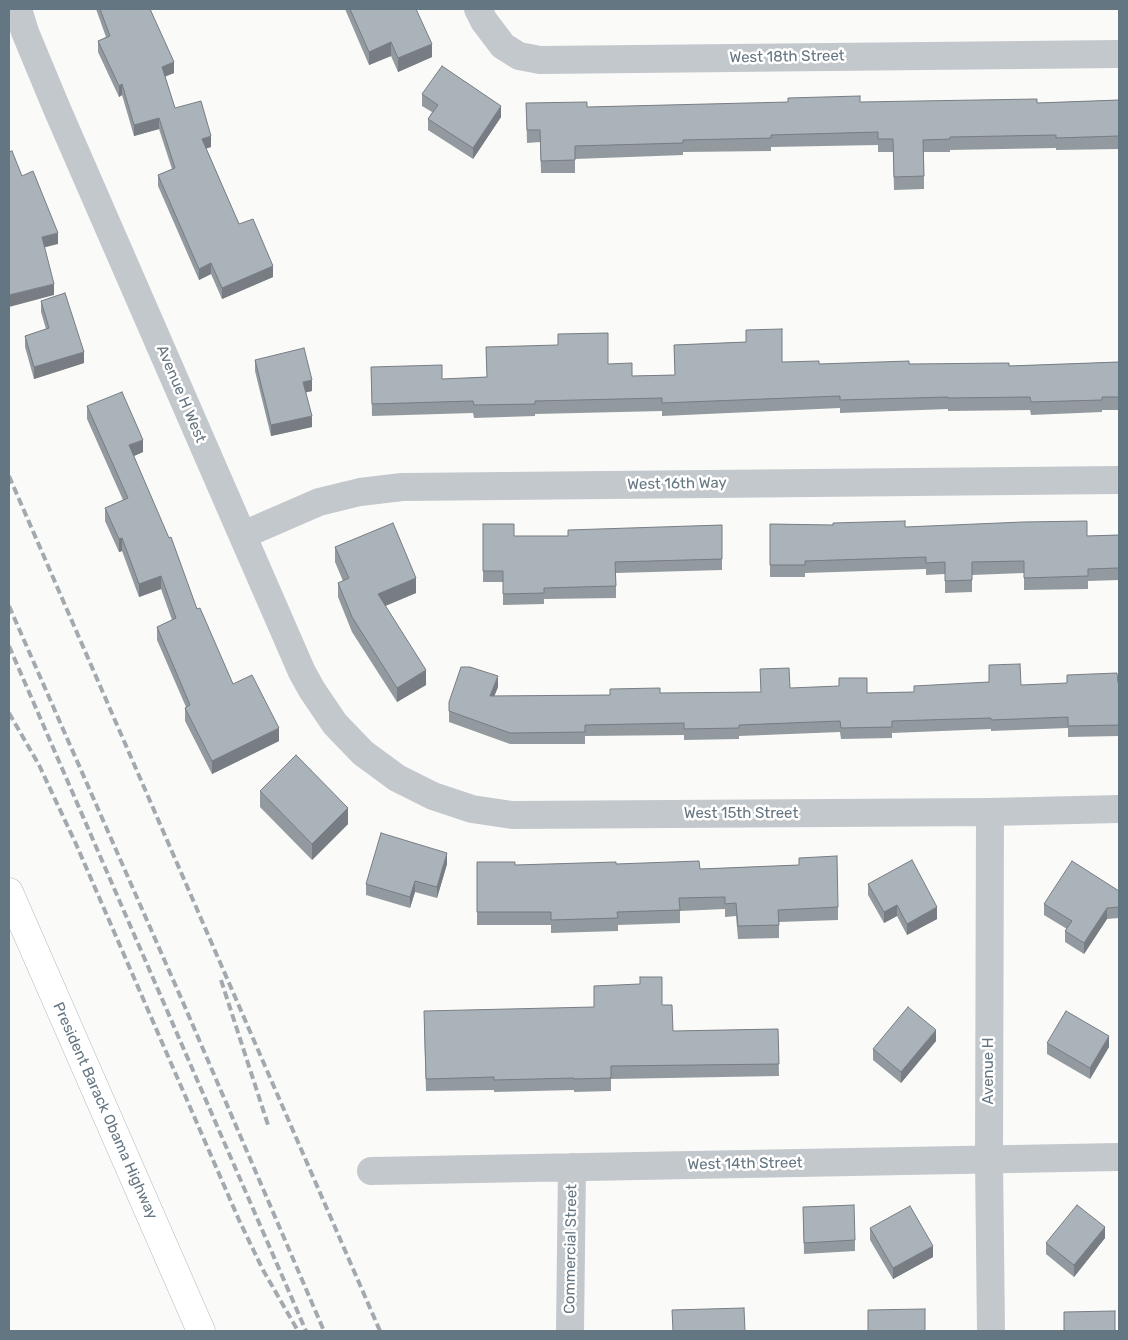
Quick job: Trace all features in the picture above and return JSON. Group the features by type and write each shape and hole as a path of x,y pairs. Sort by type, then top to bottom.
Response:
{"main road":[{"name":"President Barack Obama Highway","path":"9,892 201,1331"}],"street":[{"name":"Avenue H West","path":"18,9 61,118 302,672 335,724 363,753 375,762"},
{"name":"West 18th Street","path":"478,9 484,21 503,46 519,56 540,60 1119,54"},
{"name":"West 16th Way","path":"242,535 319,502 360,492 402,487 1119,480"},
{"name":"West 15th Street","path":"375,762 397,778 433,796 472,809 512,815 990,812 1119,809"},
{"name":"Avenue H","path":"990,812 989,1159 991,1331"},
{"name":"West 14th Street","path":"371,1171 1119,1157"},
{"name":"Commercial Street","path":"570,1331 572,1167"}],"building":[{"path":"100,9 150,9 174,62 162,67 175,108 201,101 211,136 202,139 239,224 253,219 273,266 222,288 211,263 199,269 158,175 175,168 159,118 134,125 122,84 119,86 98,41 110,36"},
{"path":"350,9 416,9 432,44 398,58 391,42 369,52"},
{"path":"442,66 501,106 473,148 428,119 438,105 422,94"},
{"path":"860,96 860,102 1037,99 1037,103 1119,100 1119,136 1056,138 1056,135 950,137 950,139 923,140 924,176 894,177 893,139 878,139 878,132 771,135 771,138 683,140 683,143 575,146 575,160 541,161 540,130 527,130 526,103 587,102 587,107 788,102 788,98"},
{"path":"12,151 22,176 33,171 58,233 42,237 54,284 9,295 9,152"},
{"path":"65,293 84,352 34,367 25,336 49,328 41,301"},
{"path":"782,329 782,362 819,361 819,364 909,361 909,364 1009,363 1009,366 1119,362 1119,397 1102,397 1102,400 1031,402 1030,397 840,400 840,396 662,403 662,398 535,401 535,404 474,405 473,401 372,404 371,367 442,365 442,379 487,377 486,347 558,345 558,334 608,333 608,364 632,363 632,376 675,375 674,345 746,342 746,330"},
{"path":"304,348 312,380 303,382 312,416 271,425 255,360"},
{"path":"122,392 143,440 129,445 169,538 171,537 197,609 200,608 233,684 252,675 279,728 212,761 185,708 190,705 157,627 176,618 161,576 139,584 122,538 119,539 105,508 128,498 87,406"},
{"path":"905,521 905,527 1087,521 1087,536 1119,535 1119,568 1088,569 1088,576 1024,578 1024,561 972,562 972,580 945,581 945,562 926,563 926,557 805,561 805,565 770,565 770,524 833,525 833,523"},
{"path":"393,523 416,578 378,594 426,670 397,688 352,617 338,583 349,578 335,547"},
{"path":"483,524 514,524 514,536 568,536 568,530 722,525 722,559 615,562 616,586 544,588 544,593 503,594 503,571 483,571"},
{"path":"1020,664 1021,685 1067,683 1067,675 1117,673 1119,683 1119,725 1068,726 1068,717 991,720 991,718 892,721 892,727 841,728 840,721 739,725 739,728 684,729 684,723 585,725 585,732 510,733 449,711 449,702 461,667 470,667 498,676 490,696 610,695 610,689 660,688 660,693 761,692 760,669 789,668 790,688 839,686 839,678 867,678 867,693 914,692 914,686 989,682 989,665"},
{"path":"296,755 348,808 312,844 260,791"},
{"path":"381,833 447,853 437,887 415,881 410,897 366,884"},
{"path":"837,856 838,907 778,910 779,925 738,926 736,903 725,904 725,897 679,898 680,910 617,912 618,918 551,920 551,912 477,912 477,862 515,862 515,865 699,861 700,869 799,865 799,858"},
{"path":"912,860 937,907 907,924 897,905 884,912 868,884"},
{"path":"1072,861 1119,891 1119,907 1107,908 1084,943 1065,931 1072,921 1044,904"},
{"path":"640,977 662,977 662,1005 672,1005 673,1031 778,1029 779,1064 611,1066 611,1078 494,1080 494,1077 426,1079 424,1011 594,1007 594,986 640,984"},
{"path":"908,1007 936,1030 901,1072 873,1049"},
{"path":"1066,1011 1109,1036 1090,1068 1047,1043"},
{"path":"854,1205 855,1240 804,1243 803,1207"},
{"path":"1077,1205 1105,1227 1074,1265 1046,1243"},
{"path":"910,1206 933,1246 893,1268 870,1228"},
{"path":"744,1308 745,1331 673,1331 672,1310"},
{"path":"925,1309 925,1331 868,1331 868,1310"},
{"path":"1115,1311 1115,1331 1064,1331 1064,1312"}],"railway":[{"path":"9,476 380,1331"},
{"path":"9,606 185,1007 324,1331"},
{"path":"9,646 306,1331"},
{"path":"9,713 39,765 76,844 239,1220 263,1270 298,1331"},
{"path":"221,980 269,1128"}]}
